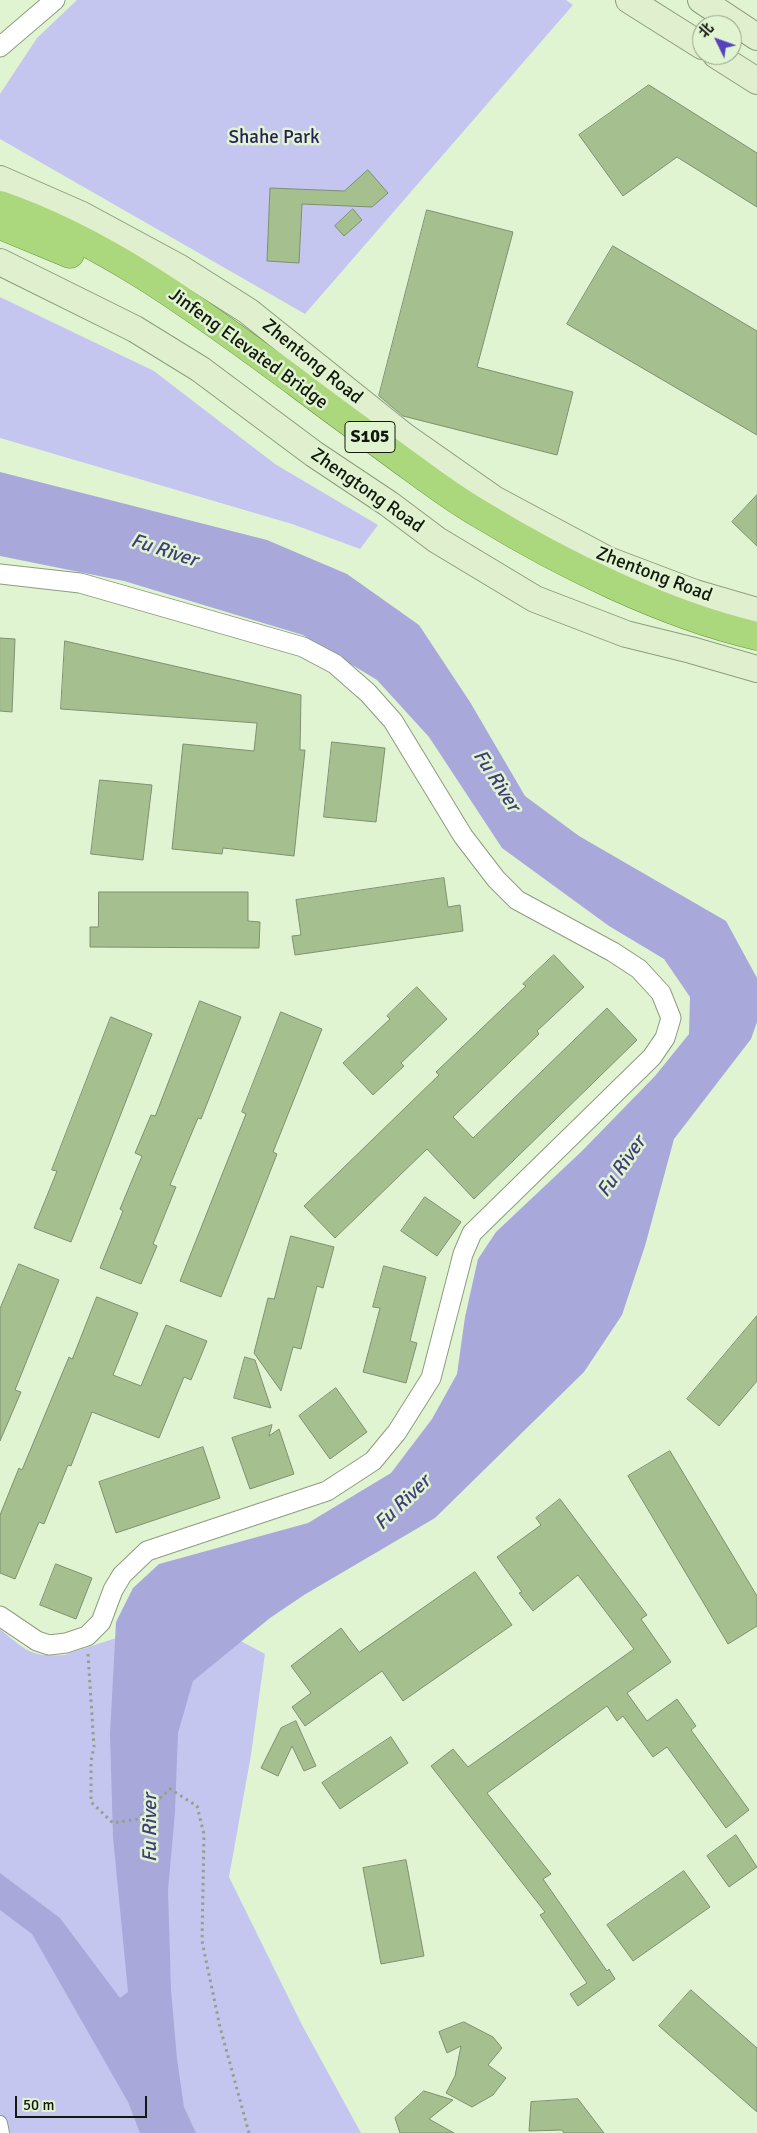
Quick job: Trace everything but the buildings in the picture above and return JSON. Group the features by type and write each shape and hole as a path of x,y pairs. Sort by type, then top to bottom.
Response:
{"highway":[{"name":"Jinfeng Elevated Bridge","path":"0,205 26,214 61,230 140,273 224,328 419,473 479,514 610,583 710,624 757,636"},
{"name":"Jinfeng Elevated Bridge","path":"0,225 71,255 204,333 435,502 485,536 585,590 642,616 757,652"}],"main road":[{"path":"629,0 692,40"},
{"path":"701,0 757,37"},
{"path":"732,65 757,81"},
{"name":"Zhentong Road","path":"0,179 82,215 180,268 248,311 404,436 494,499 608,560 695,593 757,611"},
{"name":"Zhengtong Road","path":"0,262 135,329 200,369 314,454 389,504 437,540 535,598 626,634 691,650 757,670"}],"street":[{"path":"0,47 55,0"},
{"path":"0,574 80,583 303,648 335,664 368,693 393,721 463,836 496,879 517,900 639,968 661,993 670,1018 665,1038 652,1057 472,1233 463,1254 431,1378 397,1432 373,1460 327,1491 147,1551 122,1575 113,1590 100,1622 87,1636 66,1643 49,1645 37,1640 0,1616"},
{"path":"0,2123 2,2133"}],"path":[{"path":"87,1636 94,1747 91,1761 91,1802 113,1823 137,1819 170,1789 197,1806 204,1834 202,1941 220,2027 249,2133"}],"green space":[{"name":"Shahe Park","path":"77,0 566,0 573,5 305,314 0,139 0,94 37,38"},
{"path":"0,297 154,371 275,464 378,525 360,549 292,524 0,438"},
{"path":"190,1614 265,1654 251,1755 229,1877 302,2025 361,2133 0,2133 0,1629 29,1651 43,1655 64,1655"}],"water":[{"name":"Fu River","path":"0,472 267,540 347,574 419,625 470,702 525,796 579,836 726,921 757,978 757,1022 751,1039 674,1139 645,1246 622,1315 584,1372 435,1518 304,1595 270,1618 193,1681 178,1733 175,1812 168,1890 171,1990 177,2059 184,2107 196,2133 140,2133 128,2102 32,1934 0,1910 0,1873 60,1918 120,1998 128,1992 113,1837 110,1734 116,1622 133,1588 159,1564 308,1523 391,1473 432,1419 457,1374 465,1317 478,1259 496,1232 582,1151 655,1076 689,1034 690,997 664,959 609,926 502,848 429,737 377,680 303,635 124,581 0,556"}]}
